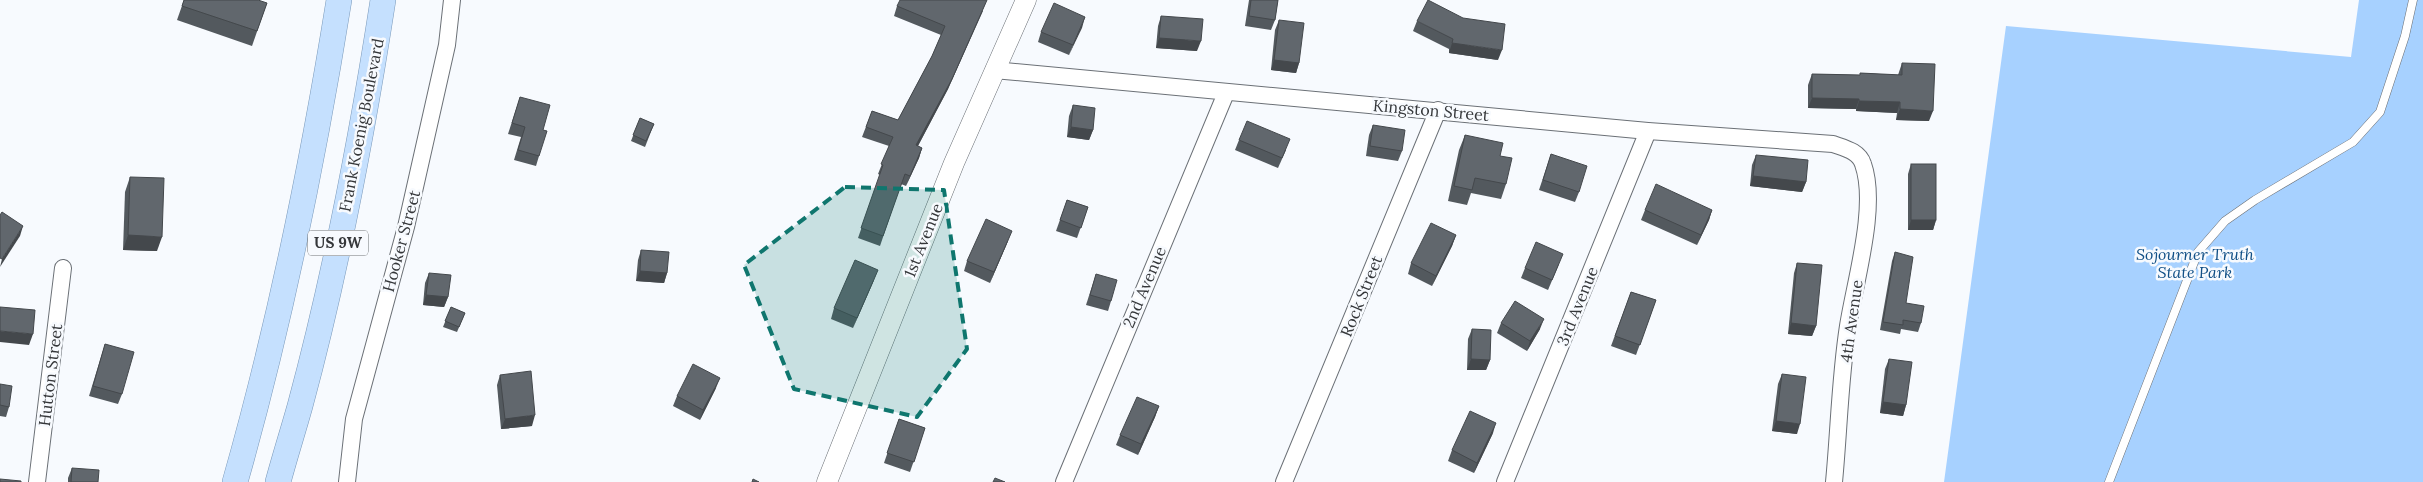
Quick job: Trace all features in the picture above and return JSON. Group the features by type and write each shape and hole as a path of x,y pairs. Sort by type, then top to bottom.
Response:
{"main road":[{"name":"US 9W","path":"235,482 290,254 320,112 339,0"},
{"name":"Frank Koenig Boulevard","path":"278,482 300,405 333,263 363,120 383,0"}],"street":[{"name":"Hooker Street","path":"347,482 354,420 406,227 447,45 452,0"},
{"name":"1st Avenue","path":"827,482 954,163 1026,0"},
{"name":"Kingston Street","path":"994,70 1648,131 1833,144 1852,150 1863,162"},
{"name":"2nd Avenue","path":"1064,482 1226,93"},
{"name":"Rock Street","path":"1284,482 1438,110"},
{"name":"3rd Avenue","path":"1505,482 1648,131"},
{"name":"4th Avenue","path":"1834,482 1848,328 1867,215 1868,184 1863,162"},
{"name":"Hutton Street","path":"37,482 63,268"}],"lane":[{"path":"2110,482 2198,252 2225,221 2255,200 2353,142 2380,112 2405,36 2413,0"}],"highlighted area":[{"path":"845,187 944,190 967,349 917,417 794,389 744,265"}],"green space":[{"name":"Sojourner Truth State Park","path":"2359,0 2423,0 2423,482 1944,482 2006,26 2351,57"}],"building":[{"path":"184,0 258,0 267,3 257,31 182,6"},
{"path":"900,0 987,0 952,79 916,145 922,148 910,176 905,174 883,236 861,228 883,165 881,164 893,137 866,127 872,111 898,120 932,56 945,26 897,6"},
{"path":"1251,0 1278,0 1275,20 1249,16"},
{"path":"1428,0 1463,18 1505,24 1502,50 1452,43 1453,39 1417,21"},
{"path":"1054,3 1085,17 1073,45 1041,32"},
{"path":"1161,16 1203,19 1201,41 1159,38"},
{"path":"1279,20 1304,23 1299,63 1274,60"},
{"path":"1902,63 1935,64 1933,111 1900,109 1900,102 1812,98 1812,74 1860,75 1860,73 1902,75"},
{"path":"520,97 550,105 543,130 547,131 539,156 518,150 525,127 512,123"},
{"path":"1073,105 1095,108 1093,130 1071,127"},
{"path":"640,118 654,124 646,141 633,135"},
{"path":"1247,121 1290,139 1282,158 1239,140"},
{"path":"1373,125 1405,130 1402,151 1370,146"},
{"path":"1465,135 1503,143 1500,156 1512,158 1506,184 1475,178 1472,190 1454,186"},
{"path":"1551,154 1587,166 1579,192 1543,180"},
{"path":"1756,155 1808,160 1806,182 1753,176"},
{"path":"1911,164 1936,164 1936,220 1911,220"},
{"path":"130,177 164,178 162,237 128,235"},
{"path":"1656,184 1712,210 1701,235 1645,210"},
{"path":"1067,200 1088,207 1081,228 1060,220"},
{"path":"2,212 23,226 2,259 0,258 0,215"},
{"path":"986,219 1012,231 994,272 967,261"},
{"path":"1431,223 1456,235 1436,276 1411,263"},
{"path":"1536,242 1563,254 1552,280 1525,268"},
{"path":"641,250 669,252 667,273 640,271"},
{"path":"1895,252 1913,257 1906,303 1924,306 1921,323 1903,320 1903,325 1883,322"},
{"path":"855,260 878,270 857,318 834,308"},
{"path":"1797,263 1822,265 1816,326 1791,323"},
{"path":"429,273 451,275 448,297 426,295"},
{"path":"1096,274 1117,280 1111,301 1090,295"},
{"path":"1631,292 1656,300 1640,345 1615,336"},
{"path":"1515,301 1544,319 1530,341 1501,323"},
{"path":"0,307 35,310 33,334 0,331"},
{"path":"451,307 465,313 459,327 445,321"},
{"path":"1472,329 1491,330 1490,360 1471,359"},
{"path":"105,344 134,352 122,394 93,386"},
{"path":"1889,359 1912,362 1906,405 1883,402"},
{"path":"693,364 720,378 703,410 677,396"},
{"path":"531,371 535,415 505,419 500,375"},
{"path":"1782,374 1806,377 1800,424 1776,421"},
{"path":"0,384 12,386 9,407 0,405"},
{"path":"1137,397 1159,406 1141,444 1120,435"},
{"path":"1470,411 1496,423 1477,463 1452,450"},
{"path":"899,419 925,428 914,462 887,453"},
{"path":"72,468 99,470 98,482 71,482"},
{"path":"995,478 1005,482 993,482"},
{"path":"0,479 21,481 21,482 0,482"}]}
